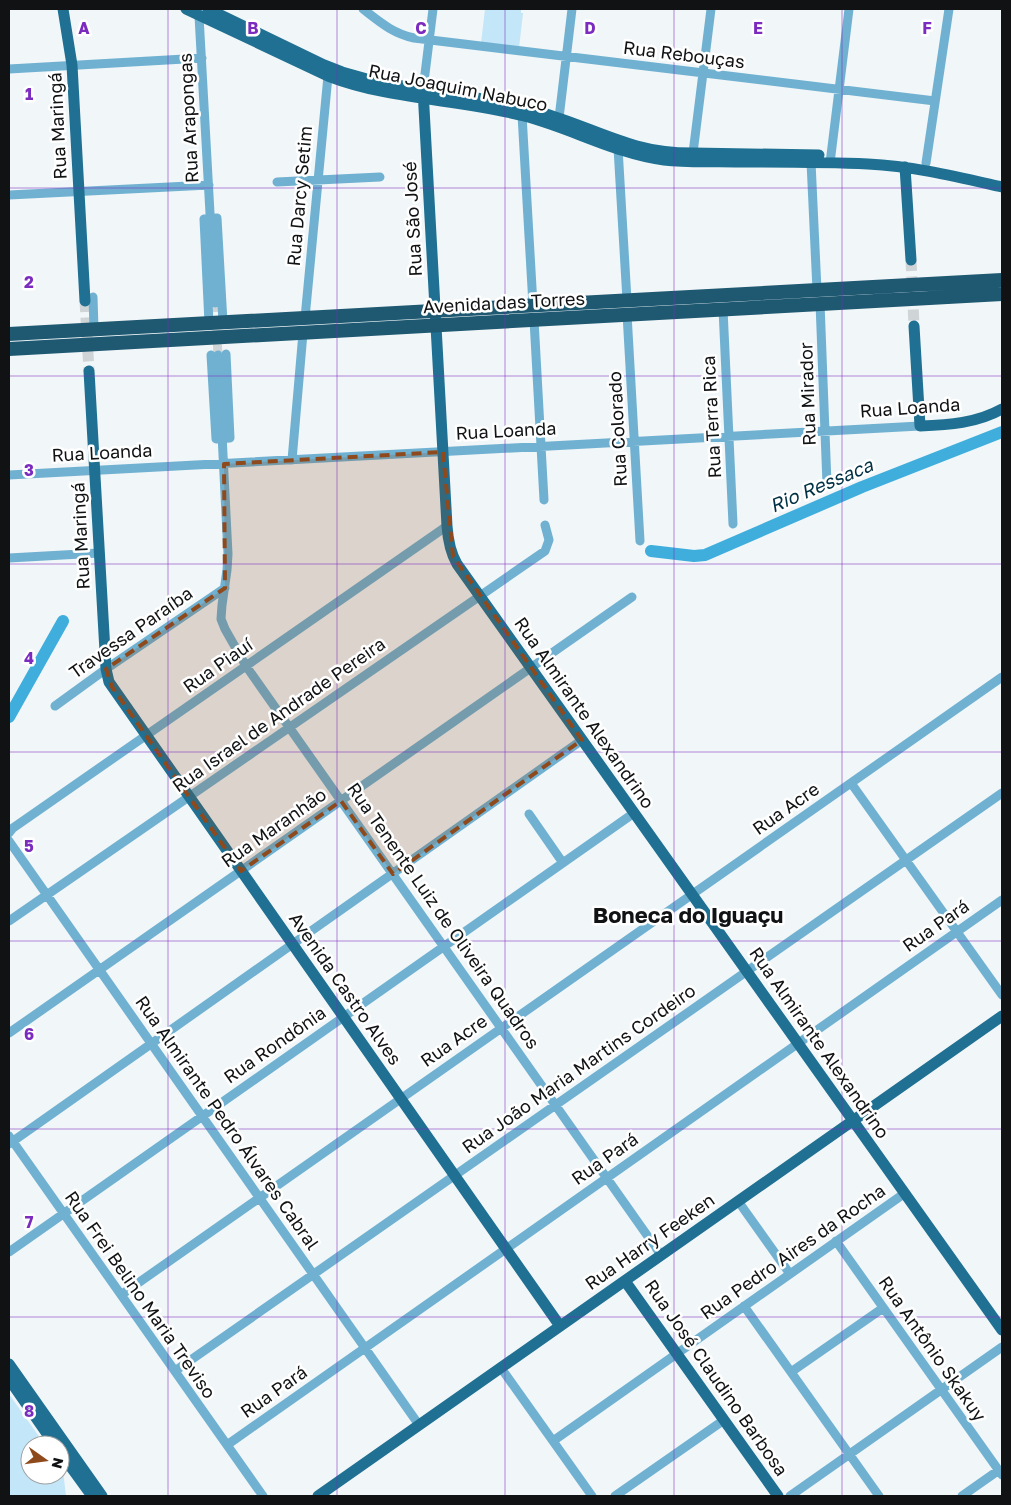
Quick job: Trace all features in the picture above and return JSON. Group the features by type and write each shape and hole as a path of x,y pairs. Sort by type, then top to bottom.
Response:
{"highway":[{"name":"Avenida das Torres","path":"9,349 723,309 818,297 1002,280"},
{"name":"Avenida das Torres","path":"9,334 627,300 1002,294"}],"main road":[{"name":"Rua Maringá","path":"63,9 72,65 79,192 89,299"},
{"name":"Rua Joaquim Nabuco","path":"186,9 202,11 342,72 424,94 522,115 650,158 677,161 811,162 875,156 1002,187"},
{"name":"Rua Joaquim Nabuco","path":"202,11 328,76 366,88 524,108 559,118 636,146 662,151 830,159 905,167 925,167 1002,180"},
{"name":"Rua São José","path":"424,94 447,526"},
{"path":"905,167 911,260"},
{"path":"914,326 920,426"},
{"name":"Rua Maringá","path":"89,371 106,669"},
{"name":"Rua Loanda","path":"920,426 950,425 967,422 1002,409"},
{"name":"Rua Almirante Alexandrino","path":"447,526 453,556 480,596 1002,1330"},
{"name":"Avenida Castro Alves","path":"106,669 112,687 560,1326"},
{"name":"Rua Harry Feeken","path":"318,1496 1002,1016"},
{"name":"Rua José Claudino Barbosa","path":"625,1281 778,1496"},
{"path":"9,1364 102,1496"},
{"path":"9,1379 48,1435"},
{"path":"70,1466 92,1496"}],"street":[{"name":"Rua Rebouças","path":"364,9 389,29 414,38 935,101"},
{"path":"424,94 433,9"},
{"path":"559,118 572,9"},
{"path":"693,153 711,9"},
{"path":"830,159 849,9"},
{"path":"925,167 949,9"},
{"name":"Rua Arapongas","path":"202,11 202,58 215,303"},
{"path":"9,69 202,58"},
{"name":"Rua Darcy Setim","path":"305,318 328,76"},
{"path":"522,115 533,305"},
{"path":"618,148 627,300"},
{"name":"Rua Mirador","path":"811,162 827,484"},
{"path":"277,182 380,177"},
{"path":"9,195 209,185"},
{"name":"Rua Arapongas","path":"217,218 216,323 204,219 217,218"},
{"path":"89,299 94,329"},
{"name":"Rua Terra Rica","path":"723,309 733,524"},
{"name":"Rua Colorado","path":"627,314 640,541"},
{"path":"534,320 544,500"},
{"path":"292,460 303,333"},
{"path":"218,355 230,438 223,438 216,439 218,355"},
{"name":"Rua Loanda","path":"9,476 920,426"},
{"path":"223,438 228,554 225,588"},
{"name":"Rua Israel de Andrade Pereira","path":"9,921 545,551 549,540 545,525"},
{"name":"Rua Piauí","path":"9,833 13,828 447,526"},
{"path":"9,558 99,553"},
{"name":"Rua Tenente Luiz de Oliveira Quadros","path":"225,588 221,612 223,624 246,666 661,1255"},
{"name":"Travessa Paraíba","path":"55,706 225,588"},
{"name":"Rua Maranhão","path":"9,1033 632,597"},
{"name":"Rua Acre","path":"121,1295 1002,676"},
{"path":"10,1140 151,1044 582,740"},
{"path":"851,783 1002,995"},
{"name":"Rua João Maria Martins Cordeiro","path":"175,1371 1002,793"},
{"name":"Rua Rondônia","path":"9,1252 634,813"},
{"path":"529,814 563,863"},
{"name":"Rua Almirante Pedro Álvares Cabral","path":"9,841 420,1425"},
{"name":"Rua Pará","path":"227,1445 1002,900"},
{"name":"Rua Frei Belino Maria Treviso","path":"10,1140 263,1496"},
{"name":"Rua Pedro Aires da Rocha","path":"552,1441 905,1193"},
{"path":"738,1201 790,1274"},
{"name":"Rua Antônio Skakuy","path":"836,1241 1000,1473"},
{"path":"744,1306 879,1496"},
{"path":"792,1372 883,1308"},
{"path":"790,1496 1002,1347"},
{"path":"501,1368 592,1496"},
{"path":"615,1496 724,1420"},
{"path":"962,1496 1000,1473"}],"highlighted area":[{"path":"443,452 453,556 582,740 393,874 341,801 241,871 112,687 106,669 225,588 224,464"}],"shaded area":[{"path":"485,9 521,9 521,13 523,13 519,48 481,43"},
{"path":"9,1394 38,1435 20,1435 20,1485 65,1485 66,1496 9,1496"}],"waterway":[{"name":"Rio Ressaca","path":"651,551 694,556 705,555 862,487 1002,432"},
{"name":"Rio Ressaca","path":"9,717 63,621"}],"tunnel":[{"path":"911,260 914,326"},
{"path":"85,301 89,371"},
{"path":"215,303 218,355"}],"district":[{"name":"Boneca do Iguaçu","path":"688,915"}]}
